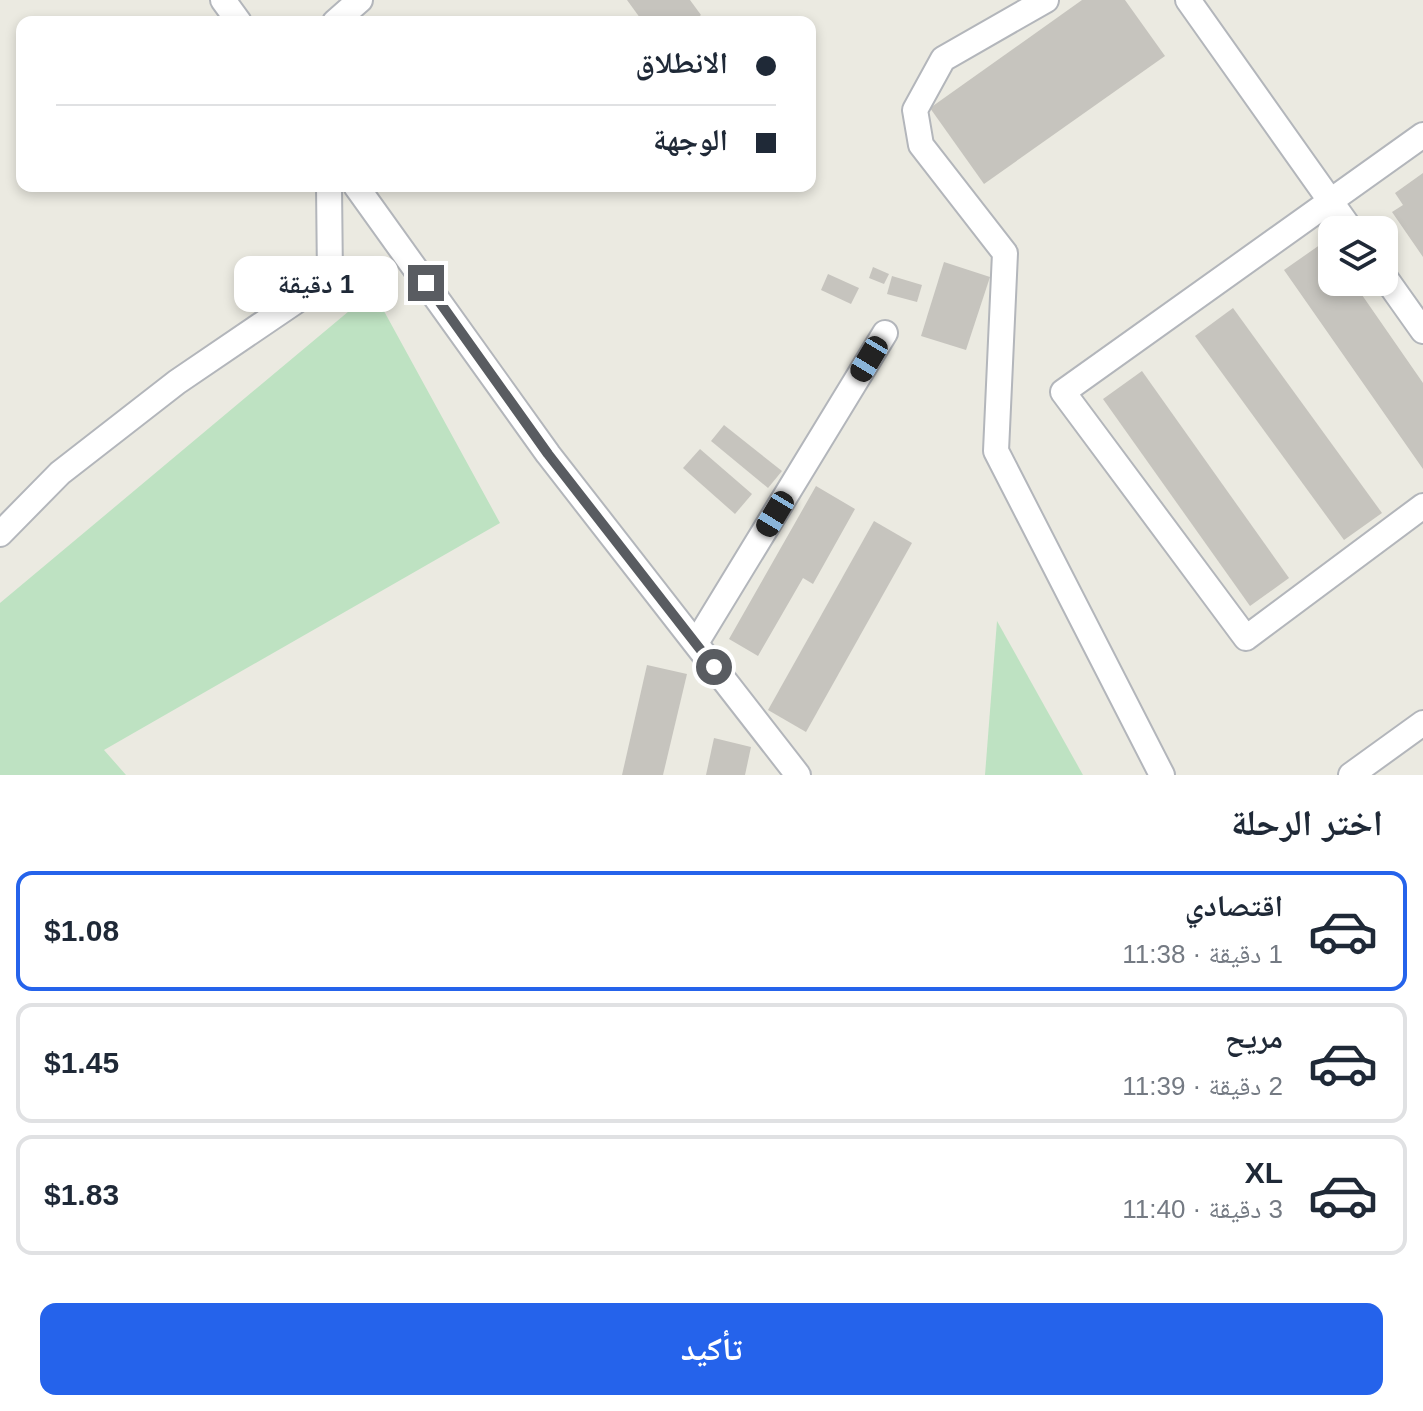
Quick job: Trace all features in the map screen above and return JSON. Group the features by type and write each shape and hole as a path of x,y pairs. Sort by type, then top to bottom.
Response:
{"street":[{"path":"342,16 360,0"},
{"path":"1046,0 943,59 915,110 921,145 1005,253 996,451 1162,775"},
{"path":"1188,0 1341,216"},
{"path":"1423,135 1063,392 1246,638 1423,506"},
{"path":"0,534 60,473 177,382 330,278 329,192"},
{"path":"360,192 548,454 798,775"},
{"path":"1398,296 1423,331"},
{"path":"696,643 885,333"},
{"path":"1351,775 1423,723"}],"green space":[{"path":"373,291 500,523 104,750 126,775 0,775 0,603"},
{"path":"997,621 1083,775 985,775"}],"building":[{"path":"627,0 690,0 701,15 700,16 639,16"},
{"path":"1082,0 1125,0 1165,56 984,184 930,108"},
{"path":"1423,173 1423,257 1398,221 1398,216 1392,212 1403,205 1395,193"},
{"path":"1318,246 1318,296 1363,296 1423,383 1423,469 1284,270"},
{"path":"944,262 990,277 966,350 921,336"},
{"path":"873,267 889,274 884,284 869,278"},
{"path":"828,274 859,288 851,304 821,290"},
{"path":"892,276 922,285 917,302 887,294"},
{"path":"1233,308 1382,513 1344,540 1195,336"},
{"path":"1142,371 1289,578 1250,606 1103,399"},
{"path":"724,425 782,471 768,488 711,441"},
{"path":"700,449 752,494 735,514 683,468"},
{"path":"816,486 855,509 813,584 803,578 758,656 729,639"},
{"path":"874,521 912,543 806,732 768,710"},
{"path":"647,665 687,674 663,775 622,775"},
{"path":"714,738 751,747 745,775 706,775"}],"route":[{"path":"426,283 548,454 714,667"}]}
